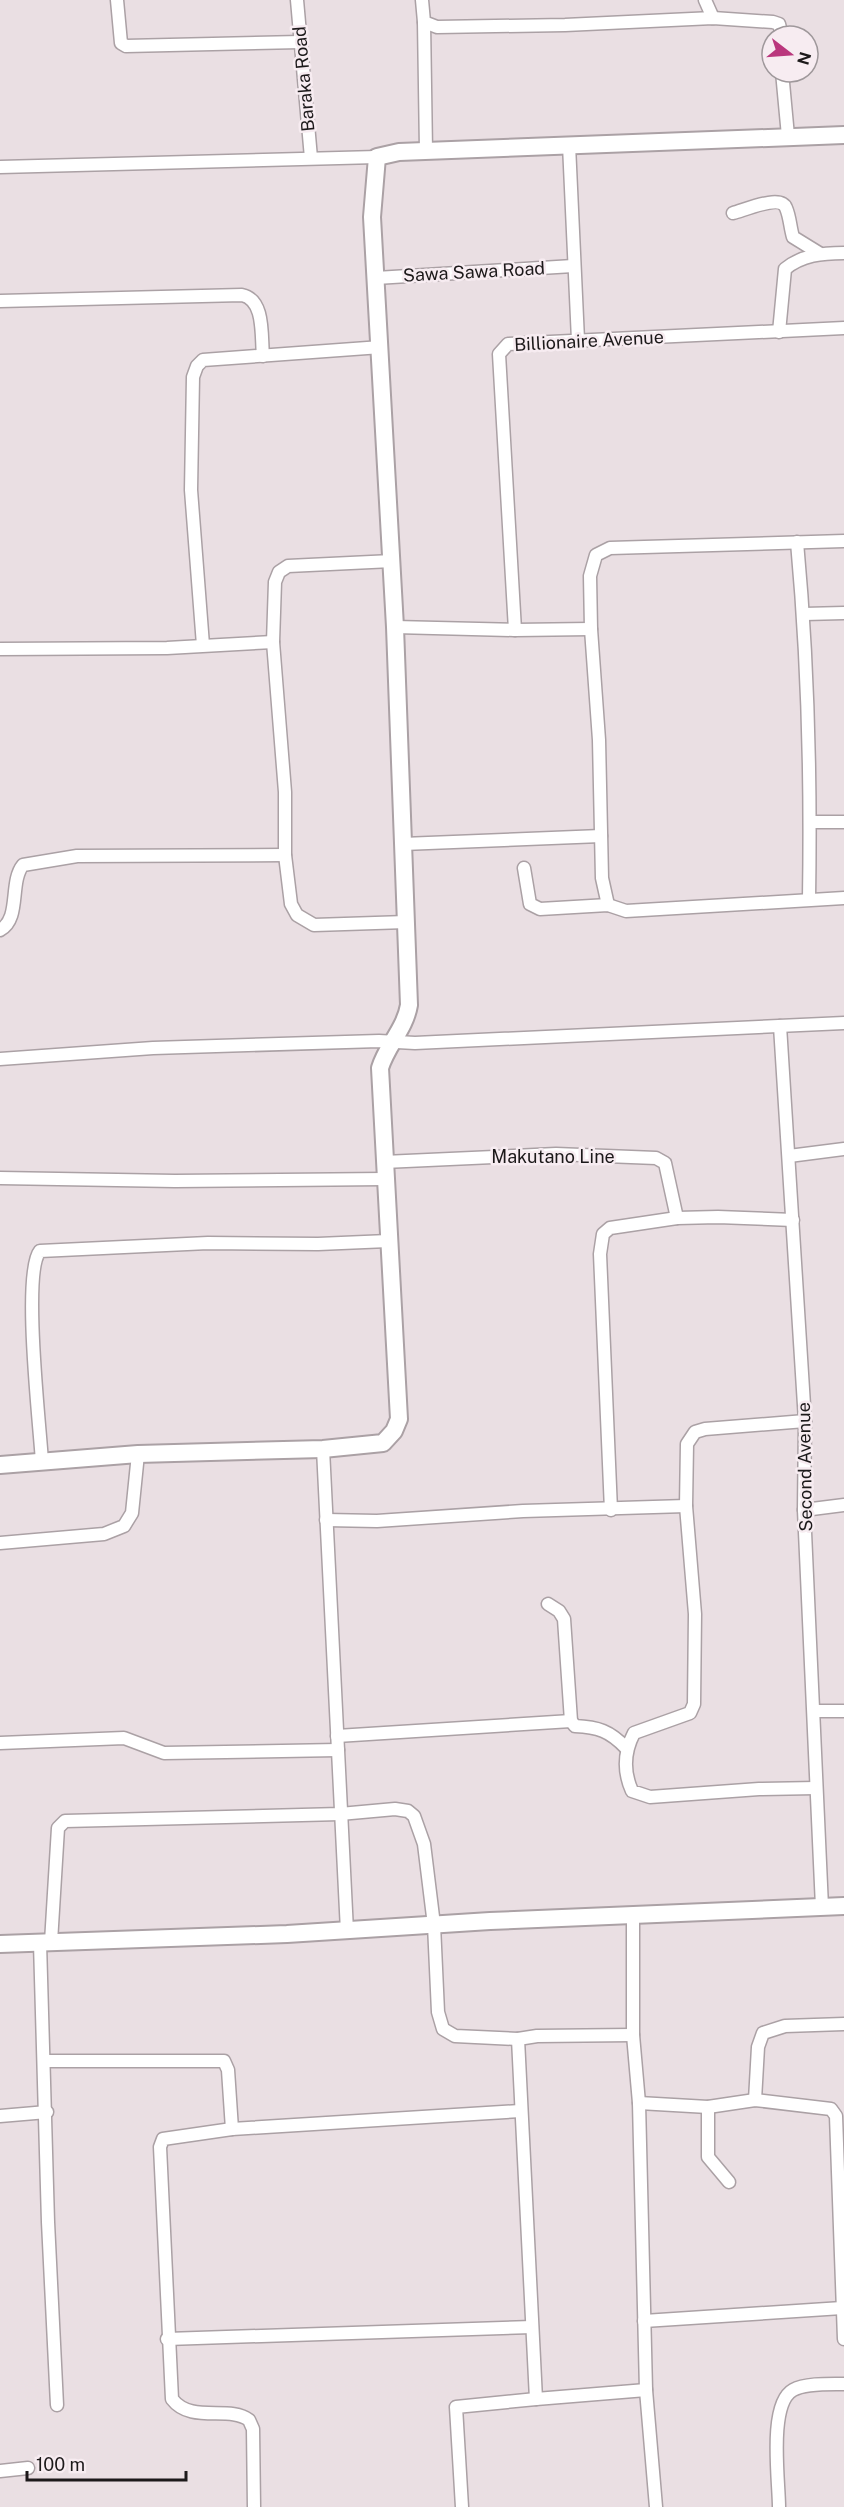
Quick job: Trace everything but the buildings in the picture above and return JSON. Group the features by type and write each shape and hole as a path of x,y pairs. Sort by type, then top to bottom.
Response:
{"street":[{"path":"117,0 121,43 126,46 300,42"},
{"name":"Baraka Road","path":"297,0 310,158"},
{"path":"422,0 426,151"},
{"path":"705,0 713,18"},
{"path":"424,22 437,27 565,25 713,18 779,24"},
{"path":"784,84 788,136"},
{"path":"0,167 377,157 399,152 844,135"},
{"path":"569,145 578,340"},
{"path":"0,1465 138,1454 323,1449 383,1443 394,1431 399,1419 380,1068 392,1041 408,1017 409,1005 392,561 372,217 377,157"},
{"path":"733,213 774,202 783,203 793,237 819,253"},
{"path":"779,332 785,269 794,262 819,253 844,253"},
{"name":"Sawa Sawa Road","path":"375,278 573,266"},
{"path":"0,301 242,294 251,297 257,304 263,356"},
{"name":"Billionaire Avenue","path":"515,630 499,354 507,344 844,328"},
{"path":"203,645 191,490 193,377 197,366 203,360 381,347"},
{"path":"608,905 602,878 599,740 591,629 590,576 596,555 603,550 844,540"},
{"path":"797,542 804,614 810,822 809,899"},
{"path":"392,561 288,566 281,569 275,582 273,642 285,792 285,855 291,904 303,920 314,925 406,922"},
{"path":"804,614 844,613"},
{"path":"395,627 591,629"},
{"path":"0,649 167,648 273,642"},
{"path":"810,822 844,822"},
{"path":"403,844 601,836"},
{"path":"0,930 10,919 16,875 23,865 77,856 285,855"},
{"path":"524,868 530,904 540,909 608,905 626,911 844,898"},
{"path":"0,1059 153,1048 392,1041 415,1043 844,1023"},
{"name":"Second Avenue","path":"780,1026 805,1421 804,1510 822,1908"},
{"path":"789,1156 844,1149"},
{"name":"Makutano Line","path":"0,1178 175,1181 384,1171 556,1154 656,1158 665,1163 677,1218"},
{"path":"611,1510 600,1254 603,1234 610,1228 677,1218 743,1217 793,1220"},
{"path":"42,1462 32,1314 34,1260 40,1251 208,1243 318,1244 388,1241"},
{"path":"805,1421 705,1429 695,1432 687,1444 686,1506 694,1614 694,1704 690,1713 681,1718 634,1733 626,1748 628,1781 632,1791 650,1797 759,1789 816,1788"},
{"path":"323,1449 347,1931"},
{"path":"0,1544 104,1534 124,1526 132,1513 138,1454"},
{"path":"804,1510 844,1505"},
{"path":"327,1520 377,1521 523,1511 686,1506"},
{"path":"548,1604 559,1611 564,1619 571,1721 575,1726 592,1727 613,1734 626,1748"},
{"path":"814,1711 844,1711"},
{"path":"337,1736 571,1721"},
{"path":"0,1743 124,1738 164,1752 338,1750"},
{"path":"57,2405 48,2222 45,1942 58,1828 61,1822 340,1814 395,1809 408,1811 414,1816 424,1844 434,1925 438,2012 443,2029 455,2036 518,2039 633,2036"},
{"path":"0,1944 347,1931 633,1914 844,1906"},
{"path":"633,1914 633,2036 639,2103 646,2390 656,2507"},
{"path":"755,2100 758,2047 763,2033 785,2026 844,2024"},
{"path":"518,2039 536,2399"},
{"path":"45,2061 224,2061 228,2070 232,2129"},
{"path":"639,2103 708,2106 755,2100 821,2106 831,2109 836,2116 844,2339"},
{"path":"708,2106 708,2157 729,2182"},
{"path":"254,2507 253,2429 249,2420 240,2415 204,2414 177,2406 169,2389 161,2142 167,2137 232,2129 520,2111"},
{"path":"0,2116 47,2112"},
{"path":"645,2321 842,2308"},
{"path":"167,2339 532,2327"},
{"path":"779,2507 777,2422 780,2405 786,2394 795,2388 844,2384"},
{"path":"462,2507 456,2407 646,2390"},
{"path":"0,2471 28,2468"}]}
